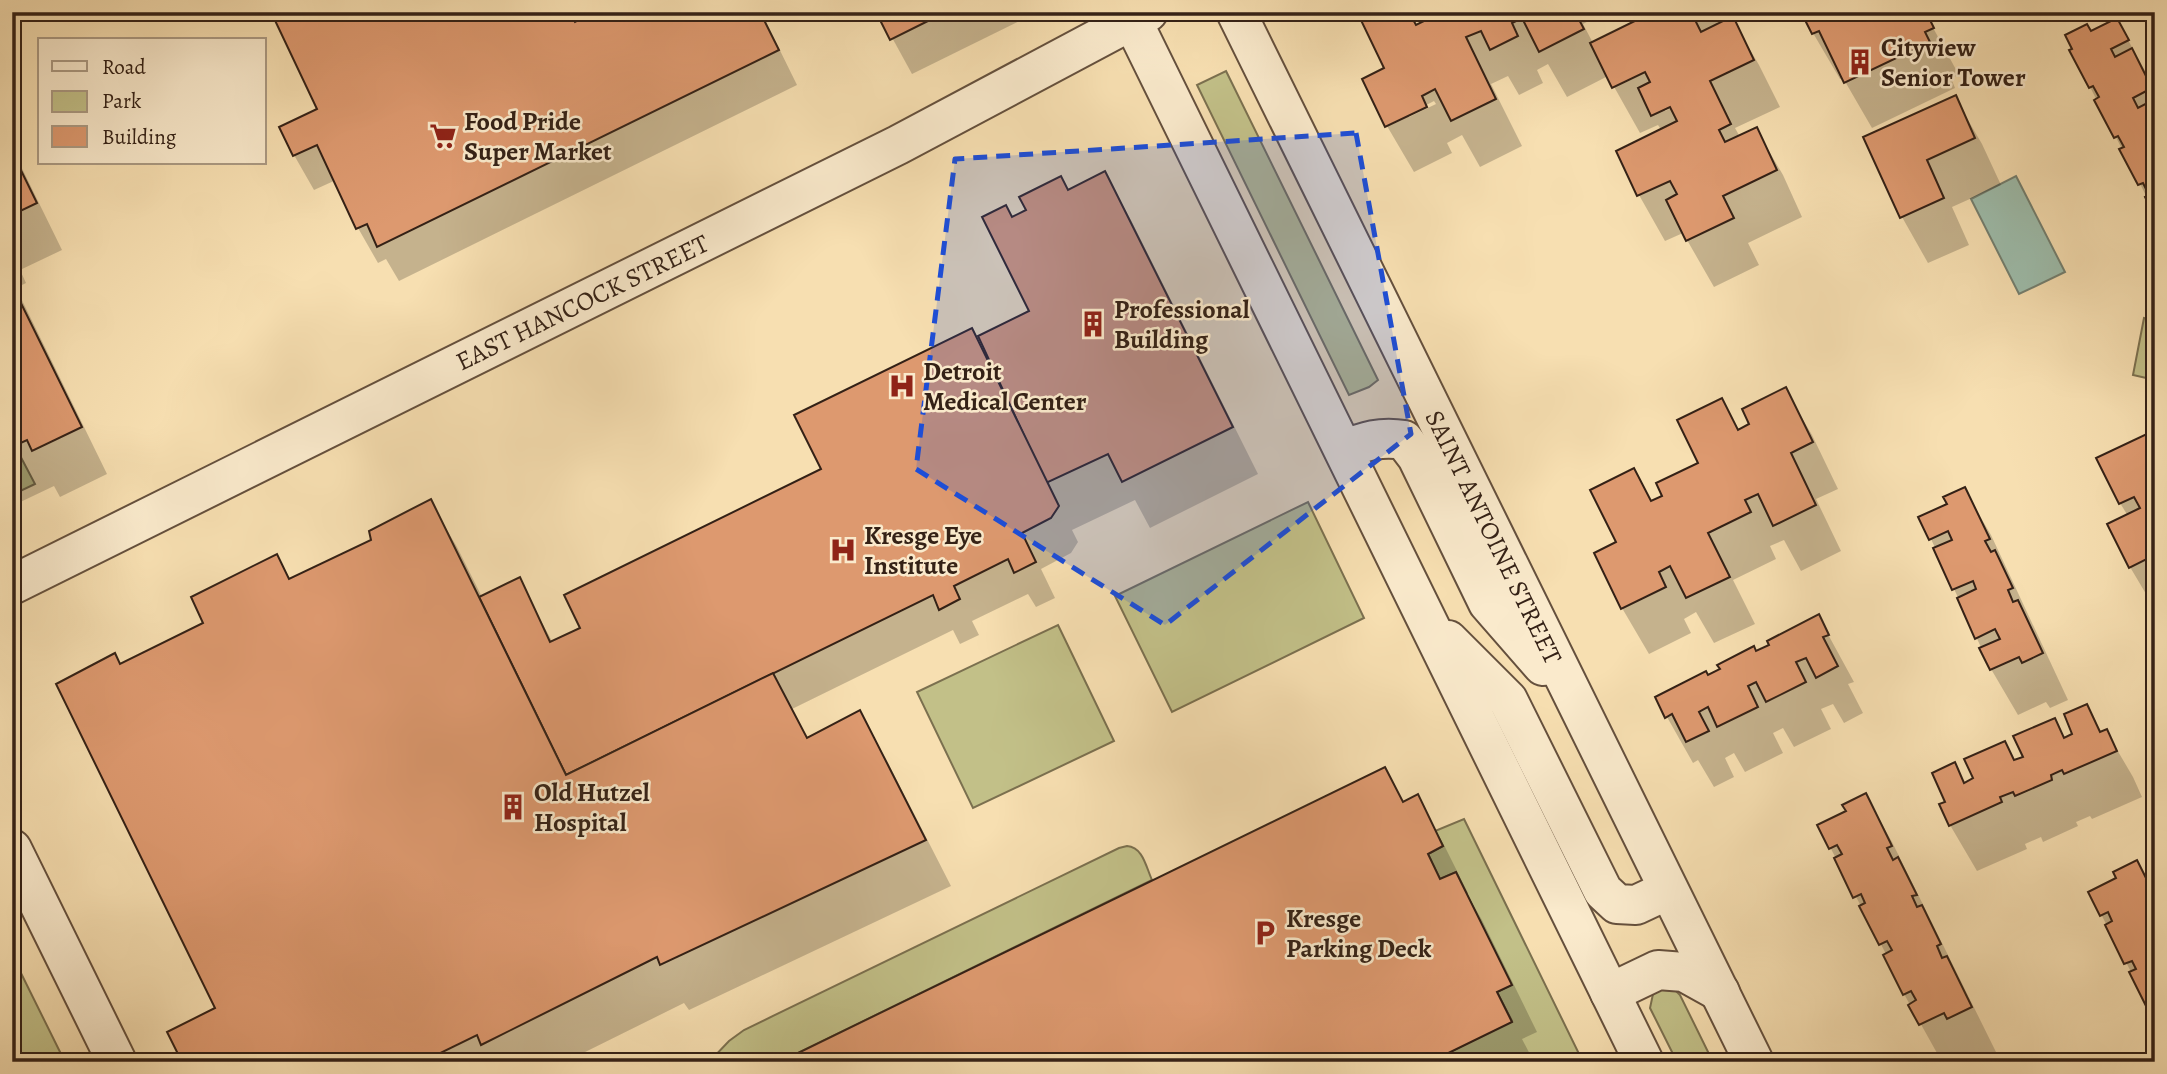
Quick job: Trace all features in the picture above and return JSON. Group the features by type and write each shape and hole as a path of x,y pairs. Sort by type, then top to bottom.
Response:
{"street":[{"name":"SAINT ANTOINE STREET","path":"1236,12 1754,1062"},
{"path":"1136,15 1344,450 1644,1062"},
{"name":"EAST HANCOCK STREET","path":"12,586 898,145 1136,15"},
{"path":"1344,450 1387,437 1404,440 1417,457 1488,603 1577,704"},
{"path":"1426,618 1508,701 1603,891 1617,904 1636,905 1668,890"},
{"path":"12,849 117,1062"},
{"path":"1610,993 1658,970 1684,972 1720,992"}],"highlighted area":[{"path":"1356,133 1411,434 1165,625 916,469 955,159"}],"green space":[{"path":"1226,71 1378,380 1369,387 1349,395 1197,85"},
{"path":"2144,318 2155,320 2155,380 2133,375"},
{"path":"15,446 35,484 12,495 12,447"},
{"path":"1308,502 1364,618 1172,712 1115,596"},
{"path":"1058,625 1114,741 973,808 917,692"},
{"path":"1464,819 1583,1062 1430,1062 1512,1021 1497,992 1511,985 1456,872 1440,879 1428,854 1443,846 1435,831"},
{"path":"1127,846 1140,854 1152,880 798,1053 802,1062 709,1062 744,1030"},
{"path":"12,955 65,1062 12,1062"},
{"path":"1662,988 1675,990 1680,995 1713,1062 1677,1062 1650,1008 1653,994"}],"shaded area":[{"path":"2016,176 2065,272 2019,294 1971,199"}],"building":[{"name":"Food Pride Super Market","path":"271,12 570,12 575,22 594,12 760,12 779,50 377,247 367,224 356,229 317,145 293,156 279,127 317,109"},
{"path":"876,12 946,12 890,40"},
{"path":"1409,12 1416,25 1428,19 1425,12 1575,12 1584,29 1539,52 1522,18 1512,23 1518,36 1490,50 1481,31 1466,37 1496,99 1451,121 1435,89 1422,96 1427,107 1385,127 1362,79 1384,68 1358,14"},
{"path":"1641,12 1710,12 1695,20 1701,32 1733,16 1754,60 1710,81 1731,124 1719,130 1725,142 1757,127 1777,170 1723,196 1734,218 1686,241 1666,200 1677,194 1670,181 1637,196 1616,151 1677,121 1670,107 1651,116 1638,88 1650,82 1645,72 1612,88 1590,43 1643,17"},
{"name":"Cityview Senior Tower","path":"1809,12 1916,12 1918,15 1926,12 1934,28 1925,32 1930,42 1844,83 1819,31 1812,34 1803,16"},
{"path":"2117,18 2129,40 2111,49 2115,57 2132,48 2152,88 2133,98 2138,108 2155,99 2155,217 2145,197 2149,195 2143,183 2138,185 2119,149 2124,147 2118,136 2114,138 2094,100 2099,97 2093,86 2089,88 2069,50 2072,49 2065,35 2087,24 2091,31"},
{"path":"1956,95 1975,138 1927,160 1944,198 1900,218 1863,137"},
{"path":"12,152 37,203 12,215"},
{"name":"Professional Building","path":"1105,171 1233,427 1122,482 1108,454 1046,483 978,336 1029,311 982,217 1006,205 1012,217 1026,210 1019,197 1061,176 1068,190"},
{"path":"12,285 82,427 32,451 27,440 12,447"},
{"name":"Kresge Eye Institute","path":"972,328 1059,506 1051,518 1022,533 1036,562 1014,573 1008,559 954,586 960,599 939,610 933,595 566,775 479,597 520,577 550,642 580,628 564,595 821,469 794,415"},
{"path":"1786,387 1813,442 1791,453 1816,505 1773,526 1758,494 1745,500 1751,512 1708,533 1730,577 1686,598 1670,566 1659,572 1666,587 1621,609 1594,553 1616,542 1590,490 1634,468 1651,501 1662,496 1656,483 1698,463 1677,420 1722,398 1738,430 1749,424 1742,409"},
{"path":"2151,432 2155,439 2155,555 2129,568 2107,524 2140,508 2134,497 2119,504 2096,458"},
{"path":"1965,487 1990,539 1985,541 1991,552 1995,550 2013,588 2008,590 2013,602 2018,600 2043,653 2022,663 2019,657 1990,670 1979,648 2000,639 1995,629 1975,639 1957,598 1976,589 1973,581 1952,590 1933,548 1952,540 1948,531 1929,540 1918,517 1947,504 1943,497"},
{"name":"Old Hutzel Hospital","path":"431,499 566,775 773,673 807,738 860,710 926,840 660,965 657,957 481,1045 477,1035 422,1062 182,1062 167,1032 215,1008 56,684 115,653 120,664 203,623 191,597 277,554 289,579 371,540 369,531"},
{"path":"1819,614 1829,635 1823,637 1838,666 1816,678 1806,658 1796,662 1806,682 1766,702 1756,682 1748,686 1758,707 1717,727 1708,707 1699,712 1709,731 1686,742 1672,714 1665,718 1655,697 1706,671 1708,675 1720,669 1717,665 1754,646 1756,651 1769,645 1767,641"},
{"path":"2087,704 2100,732 2107,729 2117,751 2064,774 2062,770 2051,775 2052,780 2015,796 2013,792 2000,797 2002,802 1949,826 1939,804 1945,802 1932,773 1955,762 1964,783 1973,778 1964,759 2005,741 2014,760 2023,757 2013,736 2055,718 2064,738 2072,734 2064,714"},
{"name":"Kresge Parking Deck","path":"1385,767 1403,802 1418,794 1443,846 1428,854 1440,879 1456,872 1512,985 1497,992 1512,1022 1430,1062 802,1062 798,1053"},
{"path":"1866,793 1892,846 1887,848 1893,860 1898,857 1917,895 1912,896 1917,907 1922,905 1941,944 1937,946 1942,958 1947,956 1972,1007 1947,1019 1944,1013 1919,1025 1908,1005 1916,1000 1911,991 1903,995 1883,955 1892,950 1887,941 1879,945 1859,906 1865,903 1861,894 1853,898 1834,858 1842,854 1837,845 1829,849 1817,825 1846,811 1842,805"},
{"path":"2137,860 2155,896 2155,1010 2149,1012 2129,972 2136,969 2132,961 2124,964 2105,925 2112,921 2108,912 2100,916 2088,892 2116,878 2113,872"}],"place":[{"name":"Cityview Senior Tower","path":"1860,62"},
{"name":"Food Pride Super Market","path":"443,136"},
{"name":"Professional Building","path":"1093,324"},
{"name":"Detroit Medical Center","path":"902,386"},
{"name":"Kresge Eye Institute","path":"843,550"},
{"name":"Old Hutzel Hospital","path":"513,807"},
{"name":"Kresge Parking Deck","path":"1265,933"}]}
